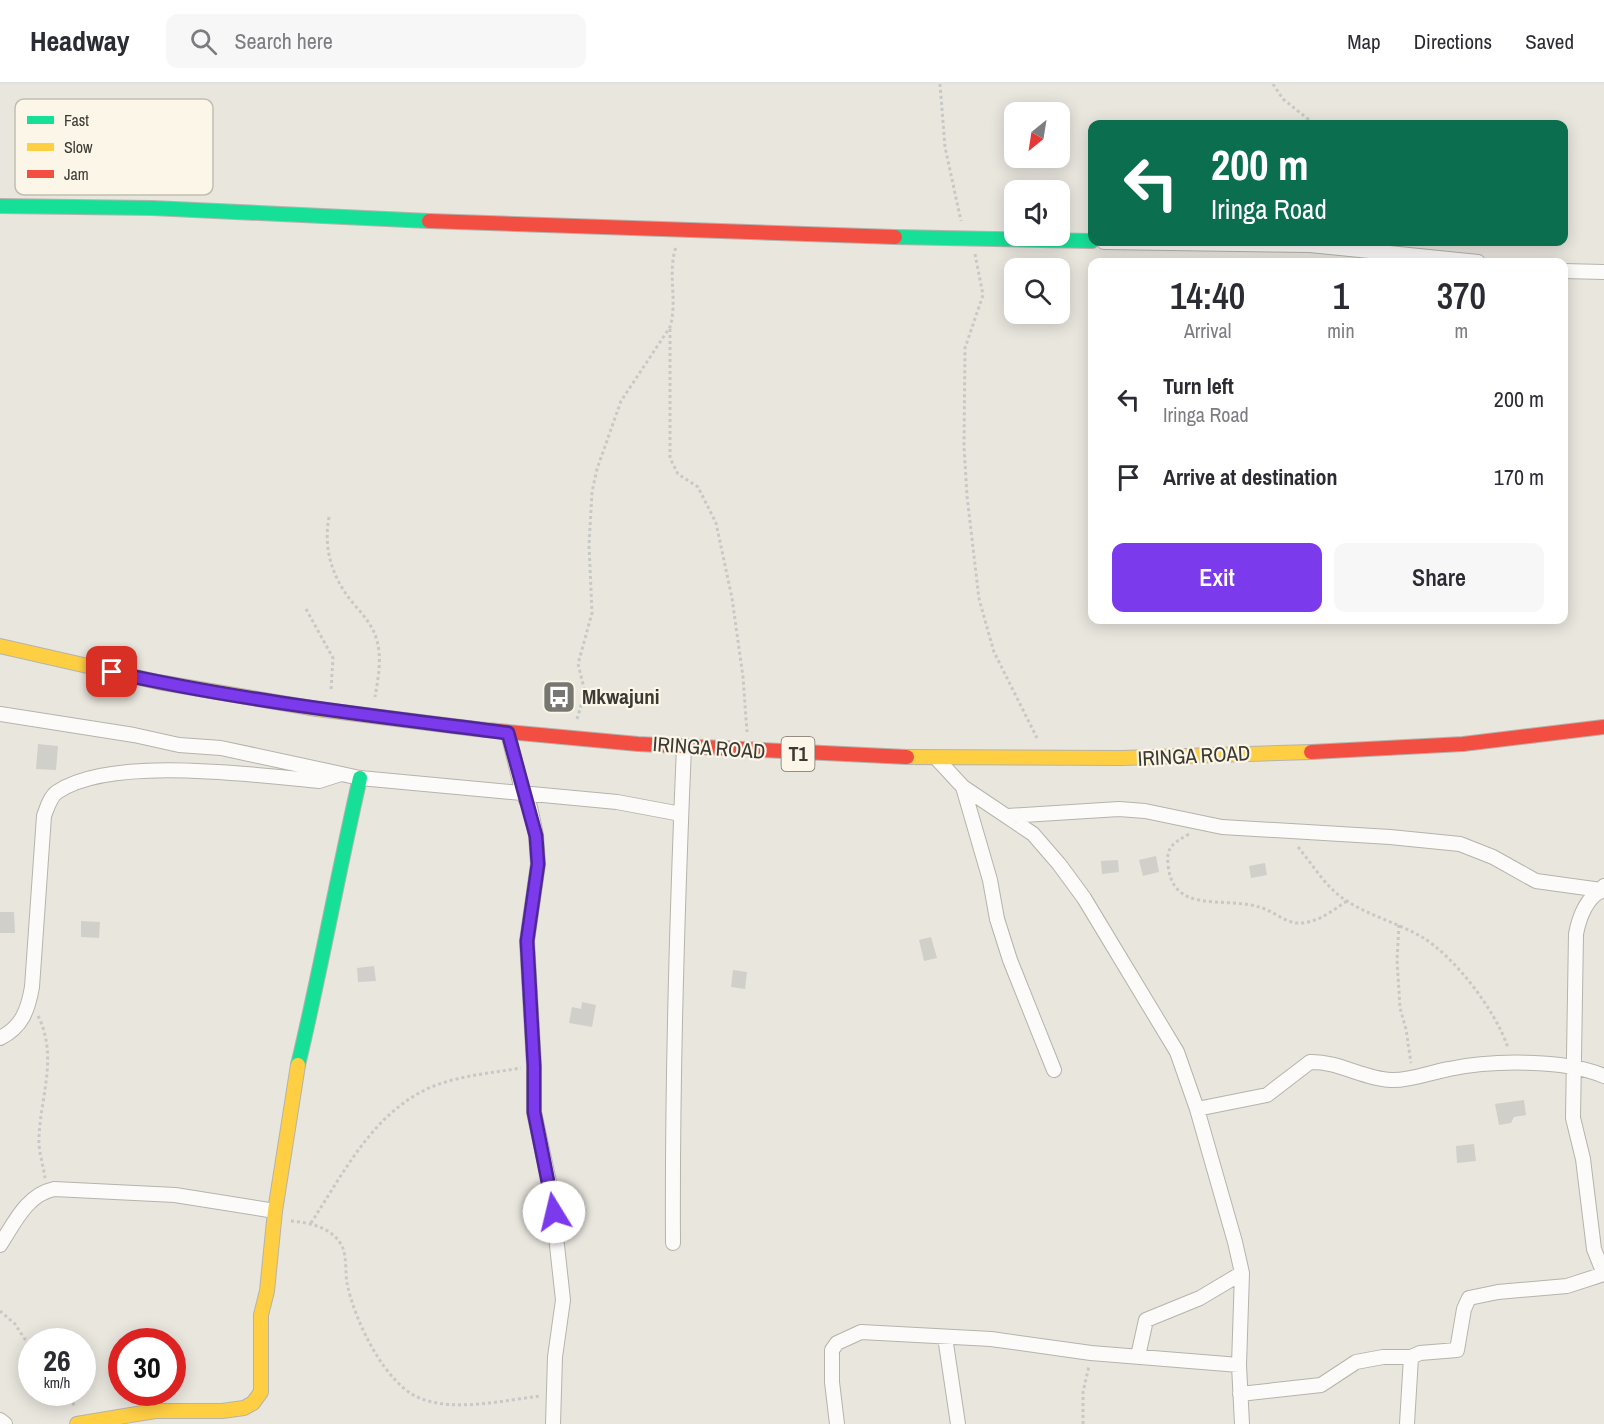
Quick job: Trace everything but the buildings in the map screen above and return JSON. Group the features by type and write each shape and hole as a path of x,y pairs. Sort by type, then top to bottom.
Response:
{"main road":[{"path":"0,206 77,204 403,220 1088,241"},
{"name":"IRINGA ROAD","path":"0,646 156,682 372,716 508,733 748,751 938,760 1046,758 1119,760 1446,745 1604,727"},
{"path":"77,1424 155,1411 222,1411 244,1408 258,1398 263,1385 261,1315 270,1270 274,1216 297,1069 324,956 337,879 360,778"}],"street":[{"path":"1320,246 1438,258"},
{"path":"1568,271 1604,272"},
{"path":"0,714 134,735 179,745 221,748 360,778 617,802 681,813"},
{"path":"508,733 523,794 530,807 538,864 527,941 534,1066 534,1112 551,1191 563,1277 553,1424"},
{"path":"673,1243 678,857 684,747"},
{"path":"938,760 963,786 1033,834 1084,898 1177,1052 1197,1109 1236,1242 1242,1273 1239,1365 1242,1424"},
{"path":"0,1038 17,1026 28,1012 44,816 56,792 93,778 134,771 273,777 318,782 341,774"},
{"path":"963,786 990,880 997,919 1010,960 1054,1070"},
{"path":"1008,816 1119,809 1144,811 1200,824 1280,832 1390,837 1460,844 1487,854 1536,881 1603,889"},
{"path":"1240,1394 1321,1385 1356,1362 1457,1350 1464,1309 1469,1298 1498,1292 1567,1286 1604,1274 1594,1249 1583,1159 1573,1118 1572,1066 1576,934 1579,919 1587,904 1603,889"},
{"path":"1197,1109 1267,1095 1310,1062 1359,1071 1388,1080 1453,1068 1513,1064 1572,1066 1604,1076"},
{"path":"0,1245 23,1209 44,1192 54,1190 175,1195 274,1216"},
{"path":"1138,1356 1146,1320 1200,1299 1242,1273"},
{"path":"837,1424 831,1364 832,1350 837,1343 861,1332 991,1339 1091,1353 1239,1365"},
{"path":"945,1337 958,1424"},
{"path":"1407,1424 1411,1357"},
{"path":"0,1420 5,1424"}],"path":[{"path":"940,84 945,147 954,198 962,224 972,239 983,295 965,348 964,446 967,496 979,599 994,652 1046,758"},
{"path":"1273,84 1283,99 1302,113 1306,120"},
{"path":"564,737 578,716 585,692 578,668 592,613 589,545 592,492 597,469 621,401 670,327 674,315 675,249 685,229"},
{"path":"670,327 670,458 678,474 698,488 720,536 743,677 748,751"},
{"path":"329,516 326,543 334,570 352,602 365,615 377,639 378,675 372,716"},
{"path":"306,609 329,650 334,665 328,709"},
{"path":"1200,824 1168,849 1169,877 1182,896 1261,907 1297,923 1318,919 1347,901"},
{"path":"1280,832 1294,843 1324,882 1347,901 1424,938 1456,965 1505,1038 1513,1064"},
{"path":"1399,925 1397,960 1400,1008 1408,1038 1412,1076"},
{"path":"30,998 47,1043 45,1097 39,1135 44,1192"},
{"path":"311,1223 372,1130 386,1115 415,1096 451,1080 534,1066"},
{"path":"274,1216 311,1223 332,1234 343,1248 347,1282 358,1317 372,1347 399,1385 420,1399 445,1404 554,1395"},
{"path":"0,1311 18,1328"},
{"path":"1083,1424 1083,1392 1091,1353"}],"traffic: fast":[{"path":"0,206 152,208 429,221"},
{"path":"895,237 1088,241"},
{"path":"298,1065 360,778"}],"traffic: slow":[{"path":"0,646 158,682 317,709 476,729"},
{"path":"907,757 1121,758 1311,752"},
{"path":"77,1424 155,1411 222,1411 244,1408 253,1403 261,1392 261,1315 267,1291 275,1211 298,1065"}],"traffic: jam":[{"path":"429,221 895,237"},
{"path":"1311,752 1463,744 1604,727"},
{"path":"476,729 638,744 907,757"}],"place":[{"name":"Mkwajuni","path":"559,697"}],"route":[{"path":"112,672 156,682 372,716 508,733 523,794 530,807 536,836 538,864 527,941 534,1066 534,1112 554,1212"}]}
